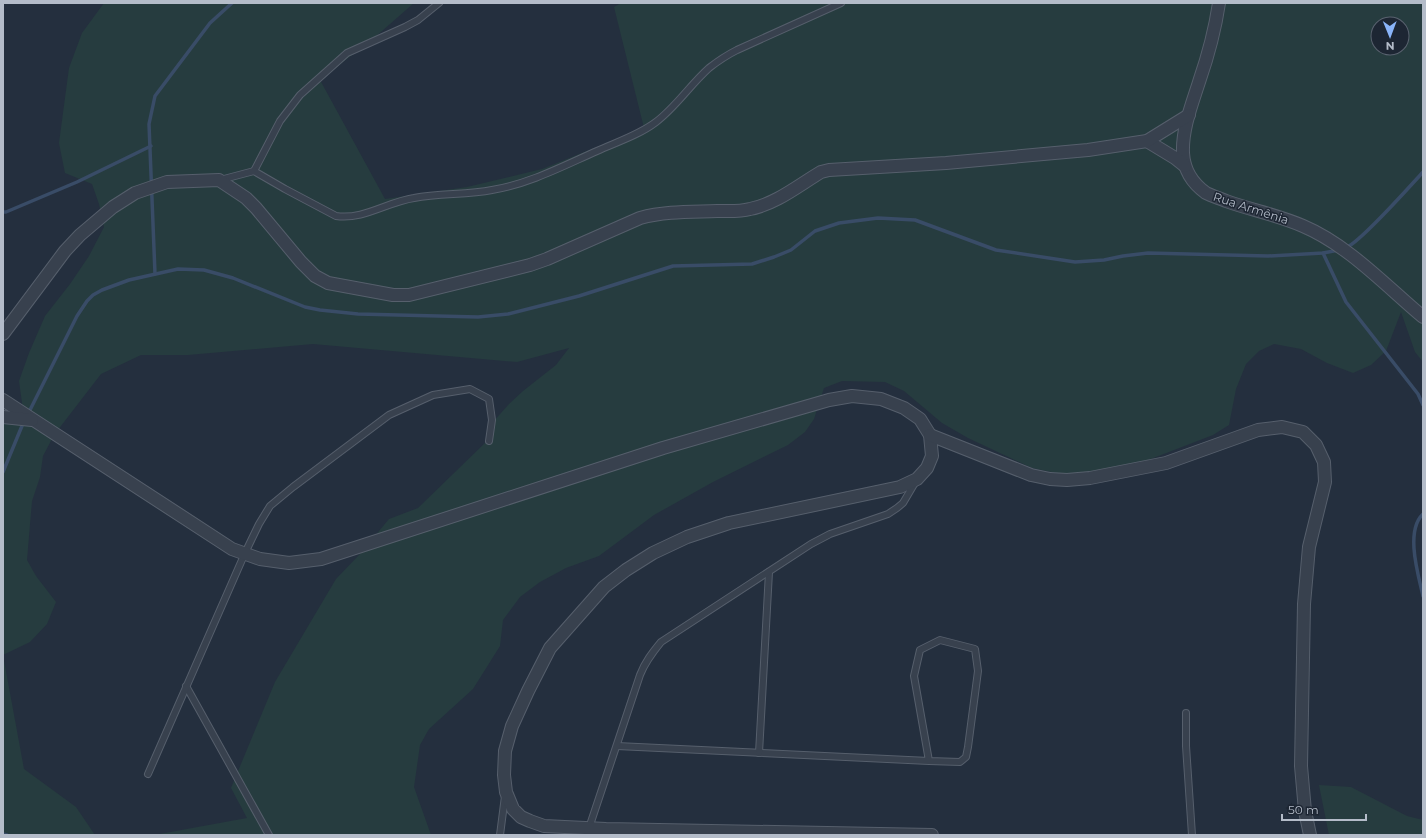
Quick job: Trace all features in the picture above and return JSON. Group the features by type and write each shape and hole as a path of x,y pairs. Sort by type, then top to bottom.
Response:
{"street":[{"name":"Rua Armênia","path":"1219,3 1210,47 1189,116 1184,139 1183,152 1185,166 1194,181 1207,194 1303,226 1320,234 1339,246 1423,317"},
{"path":"3,334 65,251 80,235 113,207 136,193 167,182 218,180 246,198 304,266 315,276 328,283 393,295 404,295 530,265 640,218 656,214 672,212 742,211 760,207 821,172 830,170 946,163 1088,150 1147,142 1189,116"},
{"path":"1147,142 1175,158 1185,166"},
{"path":"3,400 232,549 260,560 289,562 321,559 663,448 837,398 852,396 881,399 904,408 920,419 930,435 932,456 927,468 917,479 900,487 729,523 687,537 653,553 626,570 604,588 550,648 512,726 504,751 504,775 506,792 513,809 530,821 544,826 932,835"},
{"path":"3,417 32,420"},
{"path":"930,435 1031,475 1050,479 1067,480 1090,478 1166,463 1258,430 1282,427 1303,432 1316,445 1324,462 1325,482 1309,547 1304,604 1301,766 1304,811 1310,835"}],"lane":[{"path":"254,171 280,121 300,95 347,53 418,20 439,3"},
{"path":"218,180 254,171 336,216 344,217 353,217 414,198 492,190 515,185 538,177 645,130 667,114 708,69 721,59 736,50 841,3"},
{"path":"148,774 245,553 259,524 270,506 389,415 433,395 470,389 489,399 492,420 489,441"},
{"path":"589,828 640,675 651,654 661,642 811,544 830,534 888,514 898,508 903,503 917,479"},
{"path":"759,753 769,572"},
{"path":"617,746 929,761 960,762 966,757 978,671 975,649 940,640 920,650 914,676 929,761"},
{"path":"186,686 269,835"},
{"path":"1186,713 1186,746 1192,835"},
{"path":"500,835 506,792"}],"green space":[{"path":"104,3 414,3 374,38 320,80 385,199 467,187 542,169 644,128 614,7 621,3 1423,3 1423,362 1415,352 1401,312 1386,351 1371,365 1353,373 1327,363 1301,349 1274,344 1259,351 1246,364 1236,389 1229,425 1213,435 1143,462 1071,476 1032,468 968,438 942,423 904,391 885,382 842,381 824,388 814,419 805,432 788,445 713,482 654,515 599,556 566,568 540,582 520,597 503,620 500,646 473,689 429,729 420,745 414,787 431,835 154,835 247,818 231,788 275,682 336,579 359,555 389,519 418,508 487,441 493,422 523,391 556,365 569,348 517,362 313,344 188,355 141,355 101,374 54,435 43,456 40,477 32,501 27,560 36,576 56,602 47,624 30,642 3,655 3,422 23,410 19,381 45,316 70,284 89,256 104,227 99,204 92,184 65,173 59,143 69,68 82,33"},
{"path":"3,655 24,769 76,807 95,835 3,835"},
{"path":"1319,785 1351,787 1407,816 1423,820 1423,835 1329,835"}],"waterway":[{"path":"155,274 149,124 155,96 210,23 232,3"},
{"path":"3,212 77,182 151,146"},
{"path":"1345,248 1361,237 1423,172"},
{"path":"28,414 77,316 93,295 129,280 178,269 204,270 233,278 305,307 320,310 358,314 478,317 508,314 579,296 673,266 752,264 791,250 815,231 839,223 878,218 915,220 996,250 1075,262 1104,260 1148,253 1268,256 1323,253 1339,250"},
{"path":"1323,253 1346,302 1418,394 1423,405"},
{"path":"3,472 24,421"},
{"path":"1423,514 1415,531 1414,542 1414,553 1423,596"},
{"path":"3,834 7,835"}]}
